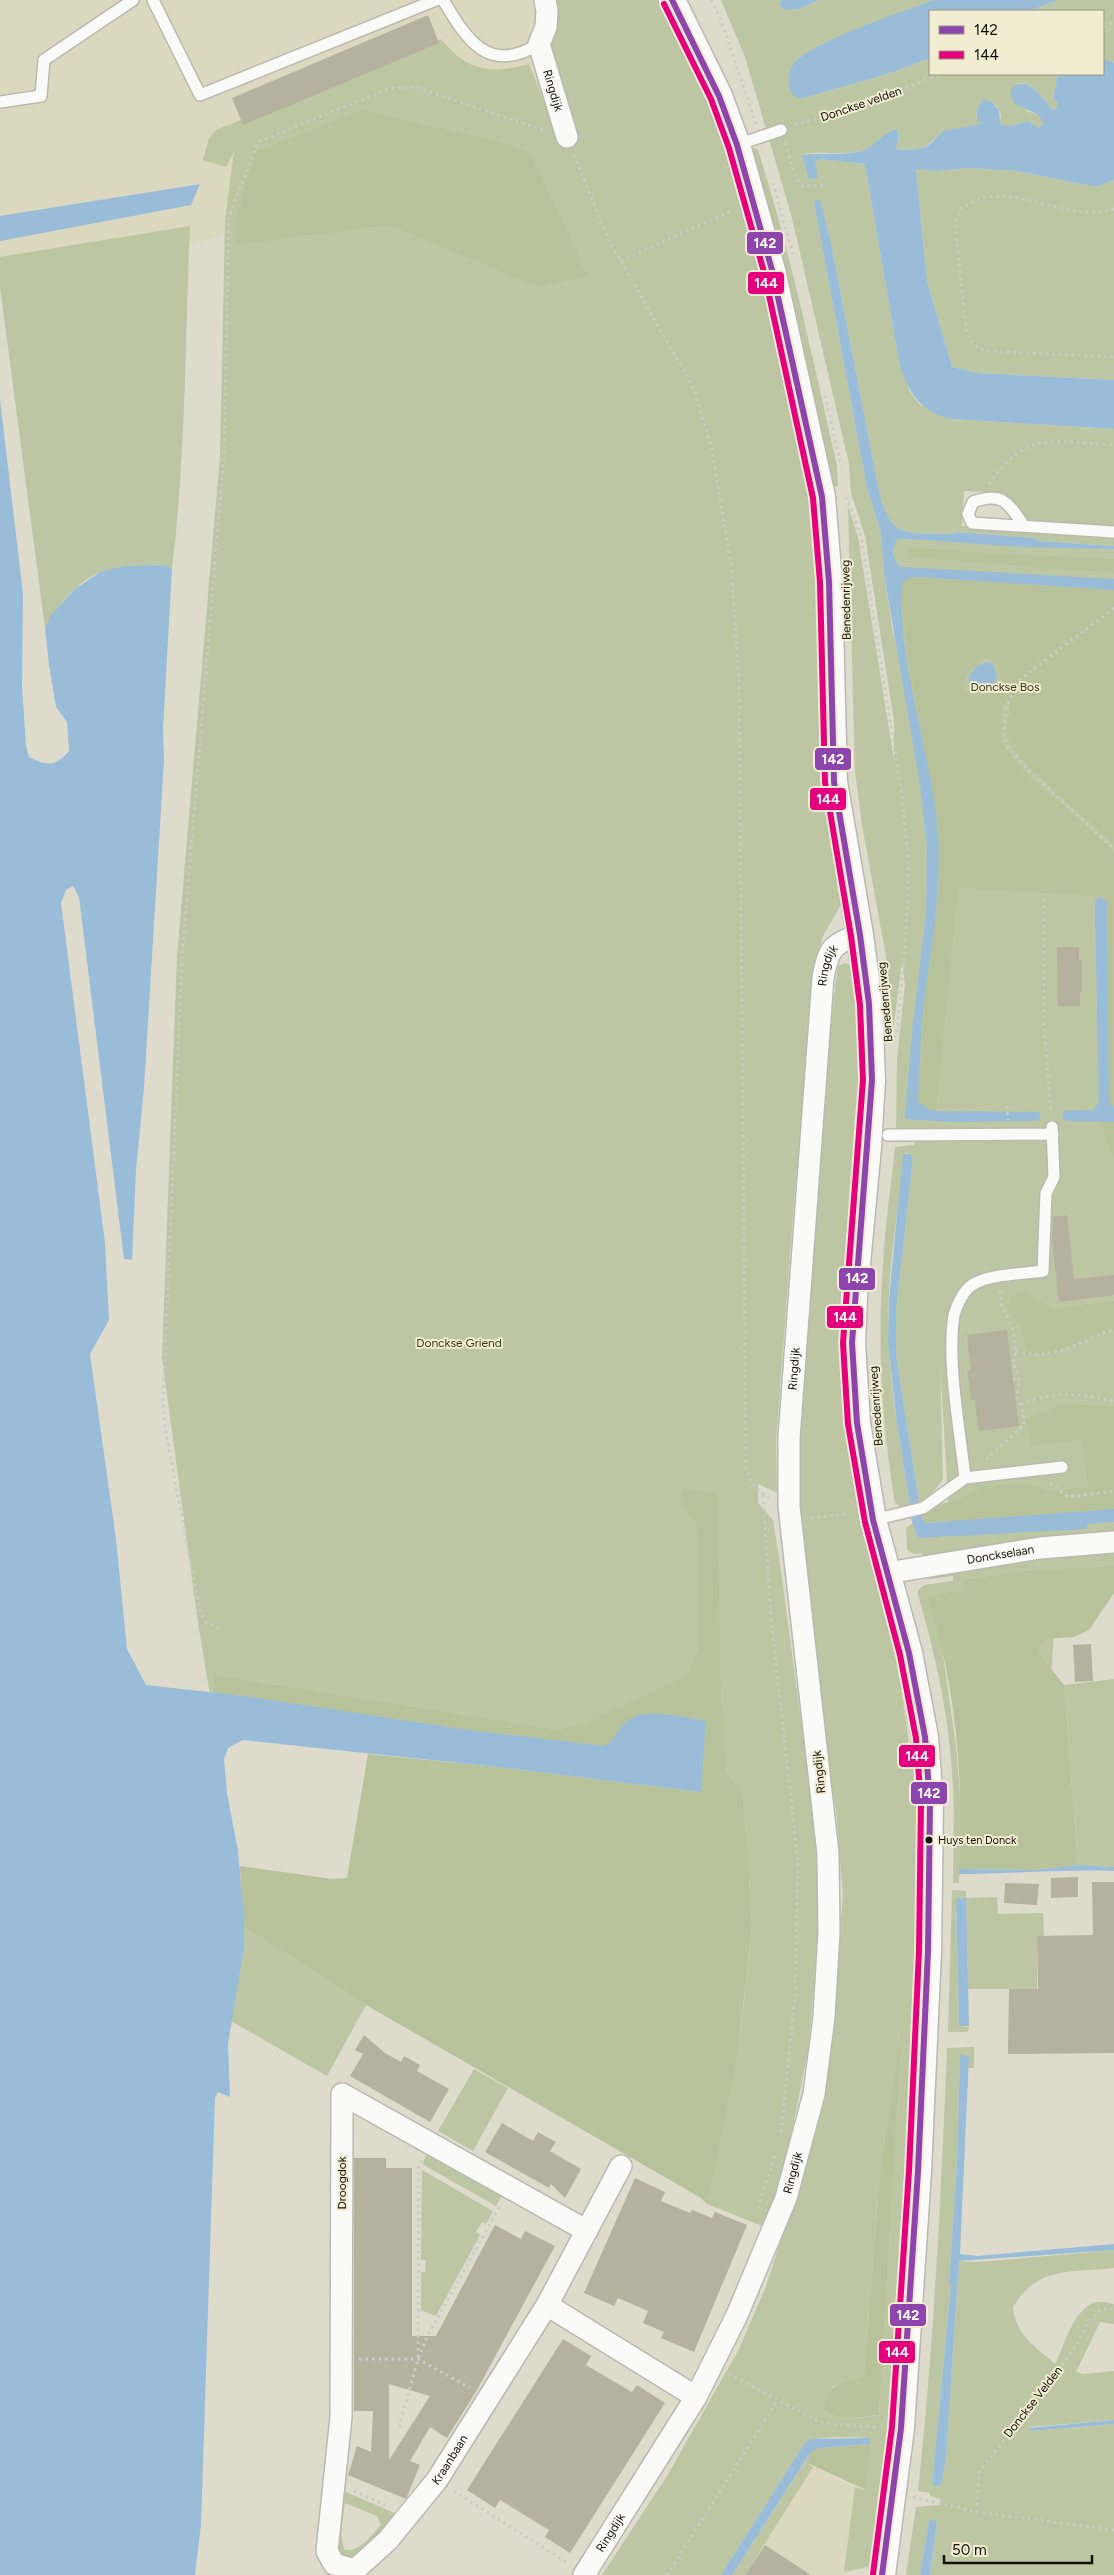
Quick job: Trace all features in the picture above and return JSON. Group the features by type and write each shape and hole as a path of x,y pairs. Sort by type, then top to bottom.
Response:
{"street":[{"path":"539,44 546,27 547,11 544,0"},
{"name":"Benedenrijweg","path":"672,0 719,96 754,200 772,270 822,497 829,582 834,782 860,935 869,1004 872,1080 852,1343 857,1422 874,1520 910,1653 925,1737 930,1803 928,1951 918,2171 901,2428 882,2575"},
{"name":"Ringdijk","path":"539,44 550,88 567,137"},
{"name":"Ringdijk","path":"584,2574 696,2397 737,2315 792,2181 814,2094 824,2017 829,1932 828,1854 790,1513 789,1429 823,978 827,958 834,946 845,939 860,935"},
{"name":"Donckselaan","path":"887,1573 1040,1548 1114,1542"},
{"name":"Droogdok","path":"327,2551 341,2417 342,2094 587,2231"},
{"name":"Kraanbaan","path":"327,2551 334,2564 355,2570 388,2540 437,2480 547,2305 621,2166"},
{"path":"547,2305 696,2397"}],"lane":[{"path":"0,102 41,96 44,60 132,0"},
{"path":"153,0 200,95 436,0"},
{"path":"443,0 464,35 474,45 489,53 506,55 524,53 539,44"},
{"path":"737,145 780,130"},
{"path":"1024,526 1010,505 998,497 985,498 974,502 968,514 972,523 1114,532"},
{"path":"888,1135 1052,1131 1054,1177 1046,1194 1042,1271 985,1279 970,1286 960,1301 953,1320 952,1350 965,1478"},
{"path":"874,1520 922,1508 965,1478 1062,1467"}],"path":[{"name":"Donckse velden","path":"780,130 858,107 938,75"},
{"path":"219,1628 206,1622 200,1612 165,1428 163,1400 182,958 224,454 229,217 258,142 388,89 416,87 567,137 609,240 694,389 711,445 731,564 739,681 746,1469 752,1484 763,1495 790,1513 843,1515"},
{"path":"780,130 796,178 802,186 826,185"},
{"path":"1114,209 1098,214 1000,197 981,198 962,208 955,225 966,326 970,340 977,348 986,351 1114,357"},
{"path":"621,260 754,200"},
{"path":"985,498 986,488 1002,465 1012,454 1033,445 1046,442 1114,446"},
{"name":"Benedenrijweg","path":"844,508 843,490 861,536 903,803 909,868 905,947 897,1033 889,1042 889,1032"},
{"path":"1114,608 1018,681 1006,708 1004,735 1008,747 1026,768 1114,849"},
{"path":"1044,899 1044,1025 1052,1131"},
{"path":"1007,1106 1008,1126"},
{"path":"965,1478 1024,1425 1021,1404 1017,1397 1019,1378 1013,1363 1016,1351 1013,1329 1002,1306 999,1277"},
{"path":"1016,1351 1028,1354 1052,1355 1114,1331"},
{"path":"1013,1379 1019,1378"},
{"path":"1021,1404 1046,1395 1065,1393 1114,1401"},
{"path":"1036,1470 1068,1497 1114,1491"},
{"path":"763,1495 771,1620 798,1862 795,1996 781,2135"},
{"path":"418,2359 419,2164 431,2144"},
{"path":"755,2216 775,2153"},
{"path":"399,2428 418,2359 427,2337 510,2188"},
{"name":"Donckse Velden","path":"978,2512 979,2472 1077,2345 1089,2320 1100,2310 1114,2308"},
{"path":"341,2359 418,2359 489,2399"},
{"path":"750,2385 817,2421 837,2425 882,2427"},
{"path":"666,2575 778,2400"},
{"path":"437,2480 584,2574"},
{"path":"334,2483 409,2515"},
{"path":"910,2497 978,2512 1114,2530"}],"shaded area":[{"path":"0,0 546,0 545,66 568,132 504,159 147,256 0,288"},
{"path":"813,2467 855,2487 847,2575 742,2575"}],"green space":[{"name":"Donckse Griend","path":"551,0 662,0 687,48 741,187 813,491 844,891 839,908 822,938 816,979 795,1189 776,1442 777,1493 758,1484 758,1503 773,1520 781,1571 812,1803 819,1895 818,1941 808,2051 787,2156 767,2228 707,2204 739,2040 749,1957 748,1861 729,1776 211,1701 198,1623 162,1358 177,956 220,456 225,220 234,151 226,167 203,160 209,138 216,130 441,39 460,58 480,68 502,69 529,64 553,124 548,61 551,38"},
{"name":"Donckse Bos","path":"721,0 781,0 779,5 786,10 799,9 820,0 933,0 822,44 800,57 800,99 891,73 929,58 929,75 1058,75 1053,98 1058,103 1057,109 1053,110 1031,86 1021,83 1013,87 1027,111 1038,115 1045,124 1037,128 1028,121 1010,126 1000,124 1001,114 997,106 978,107 976,115 982,124 943,131 928,145 919,149 896,150 899,136 897,129 861,151 802,155 815,162 819,159 865,164 899,362 909,390 919,404 951,419 1114,429 1114,528 1029,523 1004,493 964,491 962,526 1114,537 1114,546 1039,541 1035,538 958,532 951,534 912,533 903,531 895,526 889,519 879,491 831,243 820,200 814,202 867,488 881,533 884,574 894,639 894,537 1114,549 1114,1593 1054,1633 1039,1858 954,1593 928,1596 940,1634 956,1746 962,1817 959,1883 953,1883 952,1772 944,1704 918,1595 918,1590 924,1585 953,1581 953,1576 928,1579 922,1553 914,1554 907,1550 906,1528 913,1523 918,1538 950,1536 940,1361 943,1479 926,1502 919,1502 896,1355 896,1311 913,1158 910,1154 905,1153 890,1272 888,1320 892,1384 910,1505 901,1507 895,1503 884,1415 881,1295 888,1206 895,1147 914,1145 916,1130 896,1130 897,1058 905,985 902,962 893,1031 887,962 862,825 855,772 848,506 858,537 894,760 894,721 865,536 851,493 849,464 792,218 745,57"},
{"path":"1058,0 1114,0 1114,63 1104,58 1104,10 1032,10"},
{"path":"362,110 508,144 530,153 588,276 538,287 390,225 237,244 236,221 254,153"},
{"path":"755,148 758,150 770,189 791,268 837,466 838,486 829,489 748,151"},
{"path":"916,168 939,171 967,168 1017,171 1096,187 1114,180 1114,380 978,373 952,367 927,281"},
{"path":"190,226 183,440 172,569 165,565 133,567 110,570 94,575 69,595 54,613 45,628 0,287 0,257"},
{"path":"906,548 985,553 1114,559 1114,573 908,557"},
{"path":"918,577 1114,590 1114,844 1036,774 1011,745 1007,734 1010,703 1002,705 1000,739 1012,758 1040,787 1075,815 1114,852 1114,1108 1110,1104 1109,1096 1107,901 1104,898 1095,896 958,888 936,1111 925,1108 918,1102 924,1006 939,887 934,804 907,650 901,592 902,583 909,578","holes":["987,658 998,664 1001,681 996,688 990,693 974,697 968,692 964,681 970,670"]},
{"path":"846,963 857,968 866,1073 839,1361 843,1405 905,1674 899,1675 909,1742 906,1743 908,1757 912,1757 914,1771 919,1770 921,1855 905,2244 876,2560 868,2567 844,2572 855,2487 865,2490 869,2438 835,2437 817,2439 804,2445 721,2575 602,2575 667,2476 739,2349 765,2289 801,2180 839,1941 843,1896 836,1810 827,1766 798,1518 798,1460 829,1040 838,966","holes":["901,2035 879,2415 858,2418 844,2417 825,2410 833,2387 864,2376 880,2171"]},
{"path":"1099,1122 1114,1122 1114,1157"},
{"path":"1023,1291 1054,1308 1114,1301 1114,1330 1051,1353 1027,1354 1022,1329 1008,1311 1011,1298 1016,1293"},
{"path":"1062,1403 1114,1407 1114,1509 925,1523 921,1515 941,1504 960,1499 983,1487 1023,1483 1050,1491 1088,1487 1082,1440 1031,1446 1026,1420"},
{"path":"682,1489 717,1492 721,1699 724,1720 725,1771 742,1793 749,1871 751,1922 747,1976 734,2074 707,2204 701,2198 366,2005 244,1927 240,1866 332,1879 347,1878 368,1754 497,1767 701,1792 706,1721 667,1714 637,1716 629,1720 606,1746 468,1730 213,1693 214,1675 556,1730 581,1725 686,1676 699,1649 699,1538 695,1522 680,1505"},
{"path":"1114,1566 1114,1593 1089,1630 1074,1637 1045,1639 1037,1651 1064,1685 1078,1865 1034,1870 959,1869 960,1800 956,1731 945,1663 927,1596 965,1590 964,1580 1024,1571"},
{"path":"1114,1679 1114,1867 1078,1865 1064,1685"},
{"path":"952,1890 966,1891 966,1898 997,1897 998,1914 1043,1913 1044,1936 1037,1936 1037,1989 968,1989 966,1899 956,1899 959,2026 969,2027 968,2032 948,2032"},
{"path":"244,1927 366,2005 327,2076 231,2021 244,1949"},
{"path":"902,2027 879,2415 858,2417 836,2416 824,2410 828,2394 842,2383 864,2376 880,2171"},
{"path":"974,2047 974,2068 968,2068 969,2056 960,2056 957,2162 949,2284 951,2285 932,2485 941,2485 946,2459 959,2261 978,2262 1114,2250 1114,2268 1070,2271 1045,2278 1033,2284 1023,2293 1013,2307 1018,2325 1027,2339 1055,2364 1069,2331 1084,2309 1096,2302 1114,2304 1114,2324 1100,2322 1076,2372 1084,2374 1114,2371 1114,2420 1030,2427 1031,2431 1114,2424 1114,2575 930,2575 937,2522 929,2520 920,2575 906,2575 916,2507 939,2505 940,2499 930,2496 930,2493 918,2491 933,2325 947,2048"},
{"path":"474,2069 508,2088 473,2151 438,2131"},
{"path":"429,2150 503,2192 496,2206 422,2164"},
{"path":"422,2170 493,2211 486,2224 482,2222 476,2232 480,2235 436,2316 421,2310 421,2272 425,2272 426,2260 421,2260"},
{"path":"870,2444 866,2490 805,2462 811,2452 819,2448"},
{"path":"805,2462 813,2467 745,2575 732,2575"},
{"path":"337,2491 346,2492 399,2515 362,2558 348,2561 332,2546","holes":["345,2503 377,2516 381,2525 369,2538 354,2549 344,2549 341,2533"]}],"water":[{"path":"781,0 820,0 799,9 786,10 779,5"},
{"path":"933,0 1058,0 1032,10 929,10 929,58 891,73 800,99 792,94 789,83 790,72 793,65 802,56 836,37"},
{"path":"1104,58 1114,63 1114,180 1096,187 1017,171 967,168 939,171 916,169 927,281 952,367 978,373 1114,380 1114,429 951,419 940,416 923,406 916,399 906,382 899,362 865,164 819,159 815,162 818,178 809,179 802,155 861,151 892,130 897,129 899,136 896,150 919,149 929,145 943,131 981,124 977,118 977,112 984,99 993,103 999,110 1000,124 1010,126 1028,121 1038,128 1044,124 1038,115 1014,103 1010,93 1013,87 1019,84 1030,86 1053,110 1057,109 1058,103 1053,98 1058,75 1104,75"},
{"path":"200,184 191,205 0,241 0,216"},
{"path":"820,199 831,243 879,491 889,519 895,526 912,533 951,534 958,532 1035,538 1039,541 1114,546 1114,549 1023,547 910,539 898,539 894,545 894,557 901,567 1114,579 1114,590 918,577 909,578 902,583 905,645 935,803 939,855 935,919 923,1015 918,1102 932,1111 1041,1112 1039,1120 1035,1121 951,1122 905,1119 912,1033 926,914 927,847 920,784 884,574 881,533 867,488 814,202"},
{"path":"0,399 23,594 22,686 26,746 29,757 41,762 50,763 59,760 69,751 67,722 56,707 49,665 45,628 52,614 75,589 100,572 125,566 165,565 172,569 163,729 164,760 144,1088 136,1170 132,1260 124,1259 79,897 73,886 66,890 61,903 105,1243 109,1320 90,1354 116,1539 127,1649 146,1685 244,1696 468,1730 605,1746 629,1720 637,1716 667,1714 706,1721 701,1792 497,1767 243,1740 228,1748 224,1759 227,1793 238,1851 244,1915 244,1949 228,2044 230,2097 218,2092 215,2098 201,2525 195,2575 0,2575"},
{"path":"986,662 993,664 997,675 995,682 980,692 974,691 970,687 971,674 976,667"},
{"path":"1100,897 1107,901 1109,1096 1110,1104 1114,1108 1114,1122 1066,1121 1062,1118 1064,1111 1093,1110 1099,1102 1095,900"},
{"path":"903,1154 910,1154 913,1158 896,1311 896,1355 919,1502 910,1505 897,1423 888,1342 889,1299"},
{"path":"1114,1509 1114,1522 1088,1524 1086,1529 918,1538 911,1518 921,1515 925,1523"},
{"path":"1078,1865 1114,1867 1114,1871 959,1874 959,1869 1034,1870"},
{"path":"966,1898 969,2026 959,2026 956,1899"},
{"path":"960,2055 969,2056 960,2254 977,2256 1114,2244 1114,2250 959,2261 946,2459 941,2486 932,2485 951,2285 949,2284 957,2162"},
{"path":"1114,2420 1114,2424 1031,2431 1029,2428"},
{"path":"869,2438 870,2444 819,2448 811,2452 732,2575 721,2575 805,2443 811,2439"},
{"path":"929,2520 937,2521 930,2575 920,2575"}],"building":[{"path":"428,15 439,43 243,125 232,98"},
{"path":"1057,947 1079,947 1079,960 1082,960 1080,1006 1058,1006"},
{"path":"1067,1215 1074,1279 1114,1275 1114,1295 1059,1302 1052,1240 1053,1217"},
{"path":"1007,1330 1019,1426 979,1431 975,1400 971,1400 967,1370 971,1370 967,1335"},
{"path":"1091,1644 1093,1681 1075,1682 1073,1645"},
{"path":"1078,1877 1078,1897 1051,1898 1051,1878"},
{"path":"1092,1882 1114,1882 1114,2053 1008,2054 1009,1989 1038,1989 1037,1936 1093,1935"},
{"path":"1005,1883 1039,1884 1037,1905 1004,1903"},
{"path":"364,2035 385,2053 401,2062 404,2056 420,2065 417,2071 449,2089 430,2122 350,2076 363,2054 355,2050"},
{"path":"502,2123 533,2141 538,2132 556,2142 550,2151 581,2169 565,2198 551,2184 549,2188 485,2152"},
{"path":"354,2158 386,2158 386,2168 412,2168 412,2336 436,2336 495,2225 521,2239 525,2231 555,2246 477,2390 447,2438 430,2427 410,2461 420,2465 406,2499 348,2475 357,2446 371,2452 373,2411 354,2411","holes":["389,2384 430,2396 389,2460"]},
{"path":"635,2178 665,2192 661,2201 690,2213 692,2210 712,2218 715,2212 747,2225 694,2352 661,2338 664,2332 643,2323 648,2311 618,2298 614,2306 584,2293"},
{"path":"563,2339 591,2356 586,2365 632,2392 637,2385 665,2403 570,2553 545,2537 549,2530 500,2500 495,2508 467,2490"},
{"path":"765,2545 811,2575 745,2575"}],"transit line":[{"name":"142","path":"672,0 719,96 737,145 772,270 822,497 829,582 834,782 860,935 869,1004 872,1080 852,1343 857,1423 873,1520 909,1653 925,1737 930,1803 928,1951 918,2171 901,2428 882,2575"},
{"name":"144","path":"664,4 711,99 729,148 764,272 813,498 820,582 825,782 851,936 860,1005 863,1080 843,1343 848,1424 865,1522 900,1655 916,1738 921,1803 919,1951 909,2171 892,2427 873,2574"}],"place":[{"name":"Huys ten Donck","path":"929,1840"}]}
